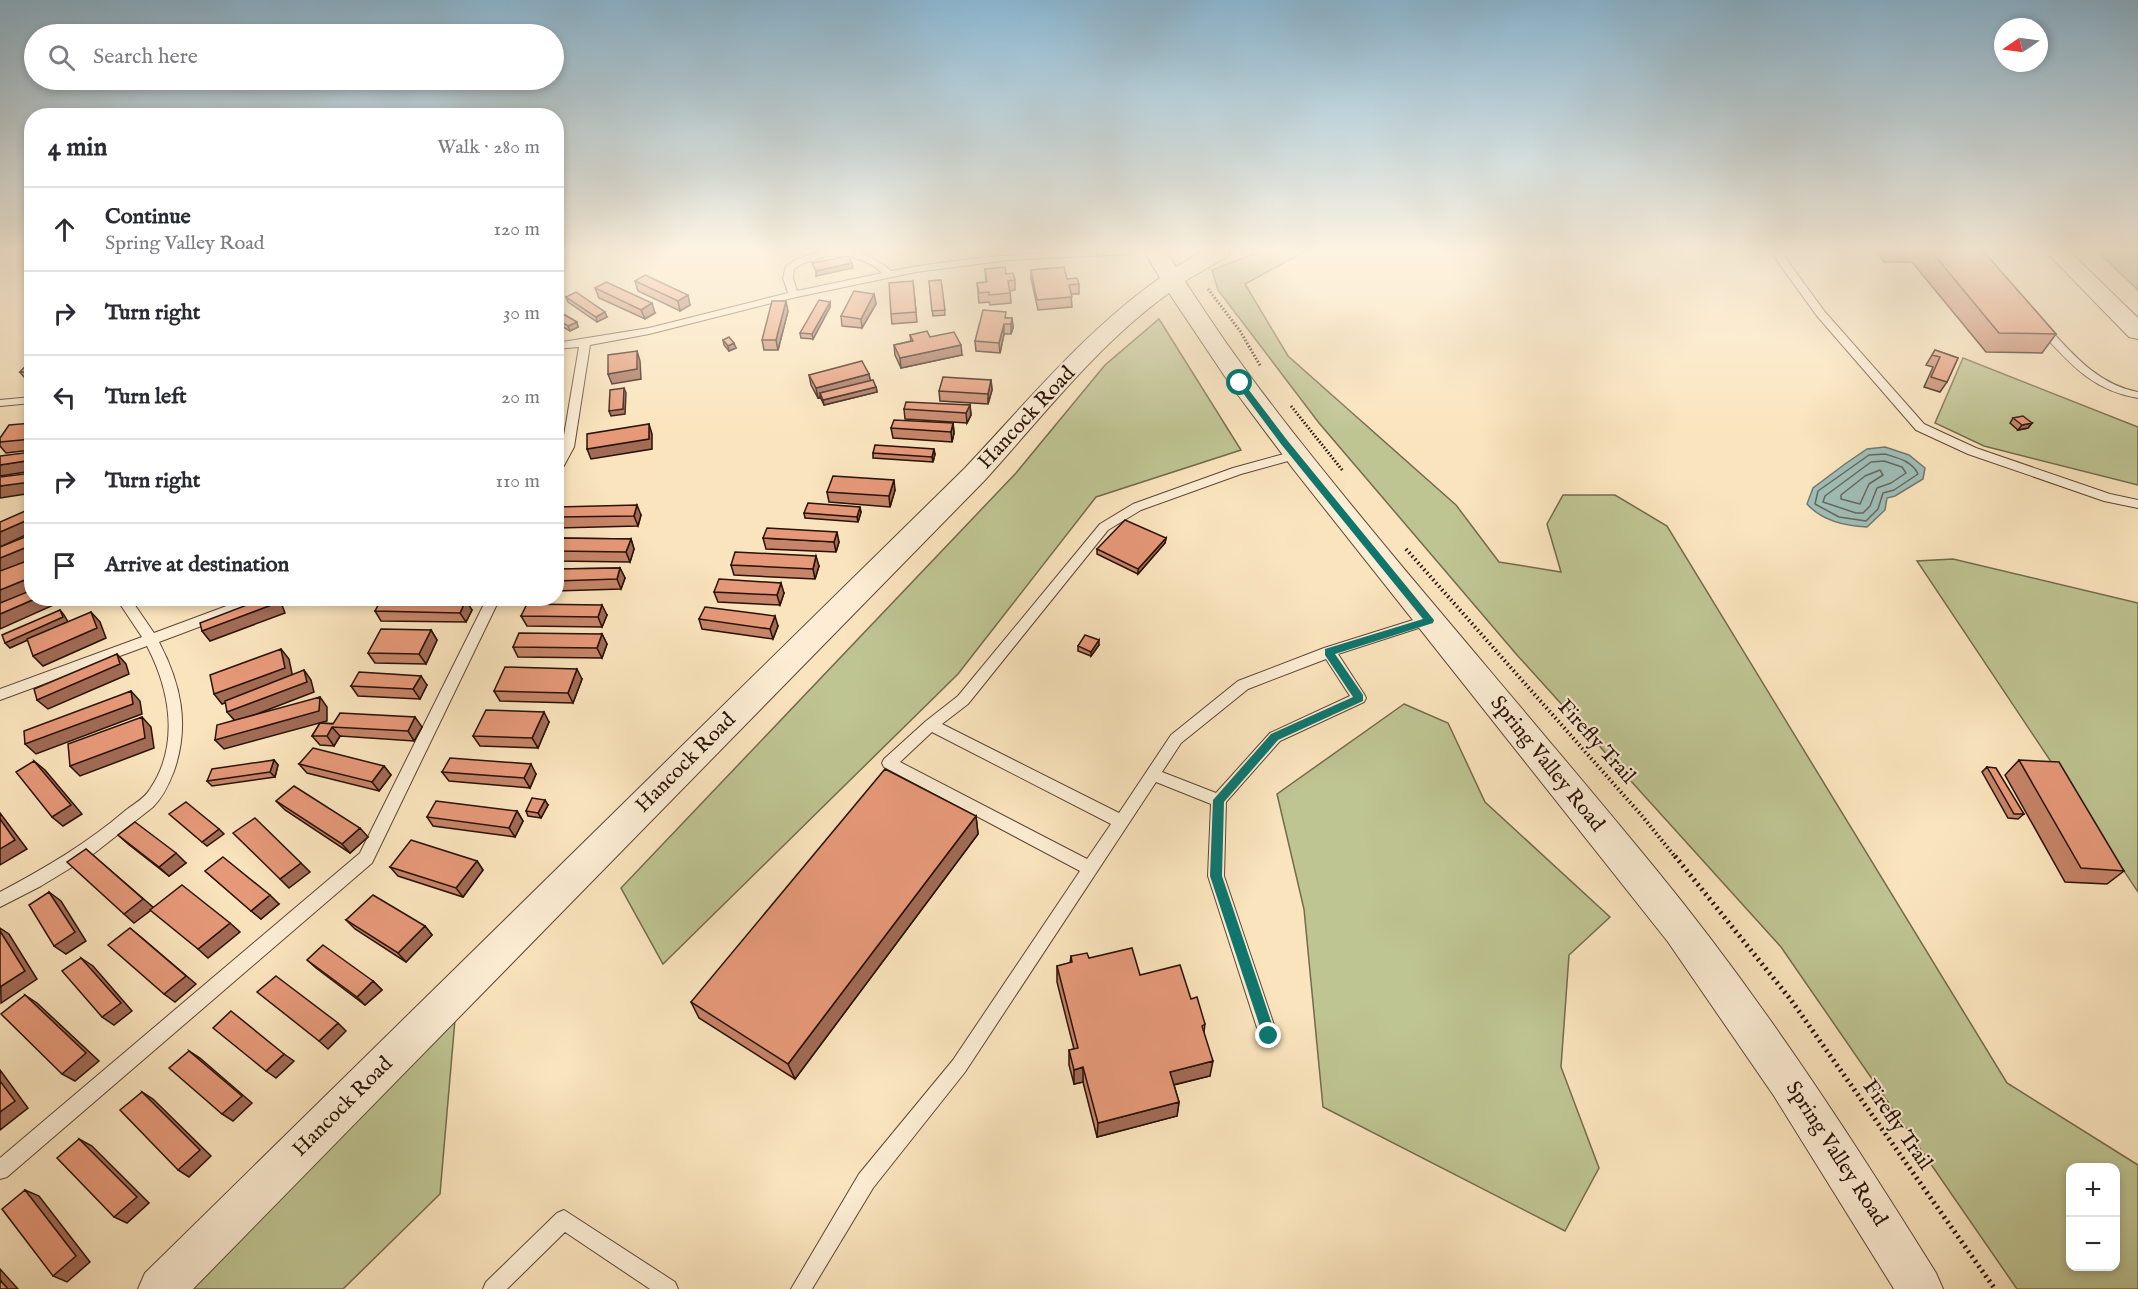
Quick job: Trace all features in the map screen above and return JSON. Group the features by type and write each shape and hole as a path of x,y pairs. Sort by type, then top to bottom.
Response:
{"street":[{"name":"Hancock Road","path":"161,1289 966,482 1086,355 1133,311"},
{"name":"Spring Valley Road","path":"1202,311 1240,383 1295,455 1646,884 1742,1011 1827,1136 1920,1289"},
{"path":"2117,311 2138,332"}],"lane":[{"path":"564,345 635,335 732,311"},
{"path":"1819,311 1920,427 1972,451 2108,498 2138,504"},
{"path":"2034,319 2090,378 2129,394 2138,395"},
{"path":"564,455 568,447 585,343"},
{"path":"0,403 24,401"},
{"path":"1091,869 889,763 963,700 1104,527 1137,507 1237,471 1295,455"},
{"path":"0,900 42,878 111,834 156,794 173,759 178,723 173,692 151,638 128,606"},
{"path":"0,695 241,606"},
{"path":"0,1170 366,858 490,606"},
{"path":"801,1289 866,1181 959,1066 1176,739 1243,685 1329,652 1430,620"},
{"path":"1269,1036 1216,876 1219,800 1275,737 1359,698 1329,652"},
{"path":"931,725 1122,822"},
{"path":"1154,775 1219,800"},
{"path":"493,1289 564,1220 668,1289"}],"path":[{"path":"1220,311 1240,331 1264,372"},
{"path":"1286,399 1349,479"},
{"name":"Firefly Trail","path":"1404,546 1643,817 1791,1000 1995,1289"}],"green space":[{"path":"1234,311 1261,311 1288,356 1456,505 1499,562 1561,572 1547,524 1563,495 1615,495 1667,526 2007,1083 2138,1165 2138,1289 2017,1289 1781,947 1517,655 1319,423"},
{"path":"1159,319 1241,450 1096,497 958,674 663,964 621,888 1016,473 1105,365"},
{"path":"1963,358 2138,427 2138,485 1984,446 1935,423"},
{"path":"1953,559 2138,603 2138,892 1917,561"},
{"path":"1404,704 1448,723 1485,802 1610,917 1569,955 1561,1067 1599,1168 1565,1231 1323,1107 1304,909 1277,794"},
{"path":"456,1008 440,1194 343,1289 187,1289"}],"water":[{"path":"1885,447 1909,455 1925,468 1923,479 1895,496 1887,498 1885,510 1867,527 1834,522 1820,515 1807,504 1813,488 1845,464 1867,449"}],"building":[{"path":"587,311 605,312 596,317"},
{"path":"769,311 783,311 776,340 762,340"},
{"path":"813,311 825,311 812,334 800,333"},
{"path":"844,311 865,311 861,319 841,316"},
{"path":"891,311 916,311 916,312 891,314"},
{"path":"983,311 1006,312 1005,318 1012,318 1011,324 1004,324 999,343 975,341"},
{"path":"1981,311 2036,311 2056,334 1999,333"},
{"path":"564,315 577,322 568,326 564,324"},
{"path":"927,331 930,337 954,332 961,345 900,358 894,345 913,341 910,335"},
{"path":"729,337 734,343 728,346 723,340"},
{"path":"1935,350 1958,358 1947,382 1931,377 1940,357 1932,355"},
{"path":"637,351 637,369 608,374 608,355"},
{"path":"862,361 869,374 816,388 809,375"},
{"path":"943,377 991,380 988,394 939,391"},
{"path":"873,380 876,387 823,400 820,393"},
{"path":"624,388 623,409 609,411 610,390"},
{"path":"906,402 970,405 966,413 904,409"},
{"path":"2023,416 2032,423 2022,425 2013,418"},
{"path":"894,420 953,423 951,432 891,428"},
{"path":"24,424 24,440 0,442 0,438 9,425"},
{"path":"649,424 649,439 587,449 587,434"},
{"path":"875,445 934,449 932,457 873,453"},
{"path":"24,453 24,461 0,465 0,456"},
{"path":"24,474 24,483 0,486 0,477"},
{"path":"833,476 894,480 889,496 827,492"},
{"path":"808,503 860,507 857,517 804,513"},
{"path":"637,505 634,516 564,517 564,507"},
{"path":"24,512 24,522 0,532 0,522"},
{"path":"1125,520 1166,538 1138,569 1097,549"},
{"path":"767,528 837,532 834,542 763,538"},
{"path":"24,537 24,548 0,558 0,547"},
{"path":"564,538 631,539 626,552 564,551"},
{"path":"735,552 816,556 813,569 731,565"},
{"path":"24,562 24,580 0,590 0,571"},
{"path":"620,568 617,579 564,581 564,569"},
{"path":"719,579 781,583 777,595 714,592"},
{"path":"24,593 24,604 0,614 0,603"},
{"path":"602,605 598,617 521,616 526,606"},
{"path":"244,606 269,606 202,631 200,623"},
{"path":"378,606 463,606 460,613 375,611"},
{"path":"705,607 775,616 770,629 699,619"},
{"path":"60,610 63,617 5,643 2,635"},
{"path":"91,612 97,628 33,656 27,639"},
{"path":"381,629 431,630 419,654 368,653"},
{"path":"519,633 602,634 597,648 513,647"},
{"path":"1085,635 1099,640 1091,652 1078,646"},
{"path":"281,649 285,668 214,694 210,675"},
{"path":"117,654 120,664 37,700 34,689"},
{"path":"505,667 577,669 568,693 494,691"},
{"path":"304,670 307,682 227,712 225,701"},
{"path":"359,672 421,676 413,689 351,686"},
{"path":"131,691 133,704 25,744 24,731"},
{"path":"320,697 319,711 215,740 217,725"},
{"path":"486,710 544,712 532,738 473,736"},
{"path":"340,713 415,717 408,731 332,727 327,736 312,736 320,723 333,724"},
{"path":"142,717 145,738 70,766 68,744"},
{"path":"313,748 384,766 372,782 299,764"},
{"path":"450,758 531,764 524,778 442,772"},
{"path":"274,760 270,772 207,781 212,769"},
{"path":"2019,760 2059,762 2124,871 2081,868"},
{"path":"34,761 71,805 52,817 16,772"},
{"path":"1987,767 1996,768 2024,814 2014,814"},
{"path":"885,769 976,816 788,1064 691,1002"},
{"path":"294,786 360,828 342,844 276,801"},
{"path":"532,798 545,800 538,813 526,811"},
{"path":"436,801 517,811 509,828 427,817"},
{"path":"186,802 219,829 202,842 169,814"},
{"path":"255,818 301,863 280,879 233,833"},
{"path":"0,819 15,840 0,849"},
{"path":"135,822 176,853 159,867 118,835"},
{"path":"411,840 477,861 456,888 390,867"},
{"path":"86,849 143,899 124,914 67,862"},
{"path":"223,857 270,895 251,911 205,871"},
{"path":"182,885 230,923 198,949 150,910"},
{"path":"49,892 75,932 54,946 29,905"},
{"path":"373,895 425,926 398,953 346,920"},
{"path":"130,928 186,976 164,994 108,945"},
{"path":"0,931 25,971 0,987"},
{"path":"323,945 373,981 357,997 307,960"},
{"path":"1132,948 1140,975 1180,965 1191,999 1197,997 1205,1024 1202,1026 1213,1061 1170,1072 1179,1102 1098,1123 1083,1067 1074,1070 1069,1050 1078,1048 1057,966 1072,962 1071,956 1087,953 1089,958"},
{"path":"81,958 121,1003 102,1017 62,971"},
{"path":"276,976 338,1023 319,1041 257,992"},
{"path":"25,995 86,1053 62,1074 1,1014"},
{"path":"231,1011 284,1054 266,1071 213,1028"},
{"path":"189,1051 242,1096 222,1114 169,1068"},
{"path":"0,1081 15,1101 0,1112"},
{"path":"142,1092 200,1150 178,1170 120,1110"},
{"path":"79,1139 137,1197 114,1217 57,1158"},
{"path":"25,1190 76,1256 53,1276 2,1209"},
{"path":"0,1280 8,1289 0,1289"}],"route":[{"path":"1240,383 1284,442 1430,620 1329,652 1359,698 1275,737 1219,800 1216,876 1269,1036"}]}
